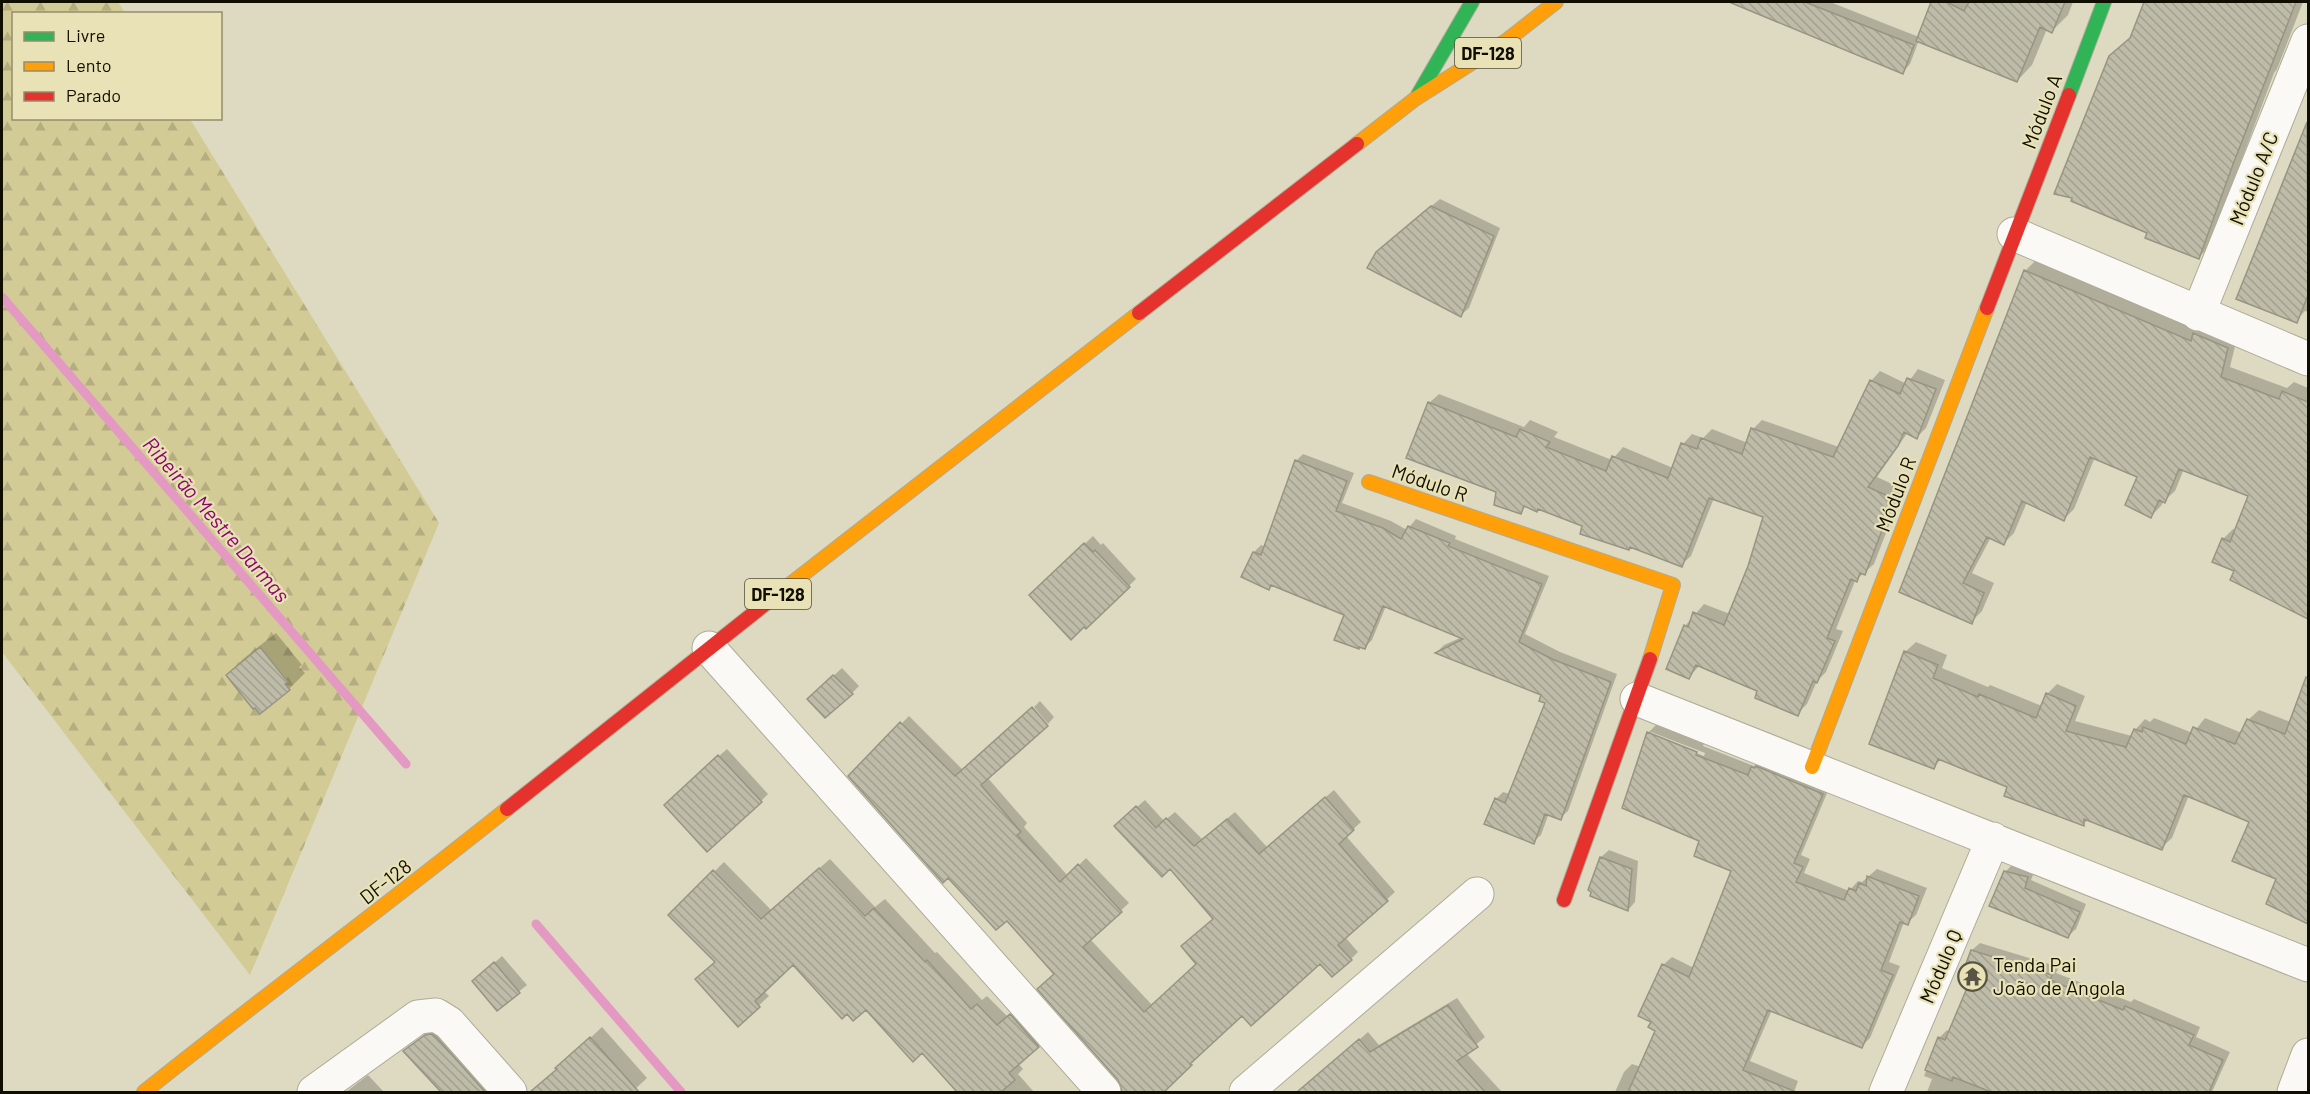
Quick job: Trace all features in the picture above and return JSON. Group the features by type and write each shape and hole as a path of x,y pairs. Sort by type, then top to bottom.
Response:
{"main road":[{"name":"DF-128","path":"1415,99 1472,2"},
{"name":"DF-128","path":"144,1092 258,1001 394,899 709,648 1415,99 1506,41 1556,2"},
{"name":"Módulo A","path":"2014,234 2104,2"},
{"name":"Módulo R","path":"1812,767 2014,234"},
{"name":"Módulo R","path":"1369,482 1673,585 1637,699"},
{"path":"1564,900 1637,699"}],"street":[{"name":"Módulo A/C","path":"2198,314 2308,41"},
{"path":"2014,234 2308,359"},
{"path":"709,648 1104,1092"},
{"path":"1637,699 2308,965"},
{"name":"Módulo Q","path":"1886,1092 1993,839"},
{"path":"1246,1092 1477,894"},
{"path":"314,1092 417,1017 436,1015 449,1023 510,1092"},
{"path":"2294,1092 2308,1055"}],"green space":[{"path":"2,2 118,2 124,12 12,12 12,120 191,120 439,523 250,975 2,652"}],"building":[{"path":"1729,2 1805,2 1914,45 1903,74"},
{"path":"1931,2 1947,2 1964,11 1969,2 2065,2 2052,33 2040,27 2017,82 1916,41"},
{"path":"2144,2 2296,2 2199,259 2145,238 2147,233 2071,201 2072,198 2054,194 2109,56 2130,38"},
{"path":"2307,122 2308,295 2297,323 2236,299"},
{"path":"1431,206 1494,236 1461,317 1367,268 1376,252"},
{"path":"2024,270 2191,341 2193,333 2228,348 2221,377 2279,399 2282,391 2308,402 2308,619 2230,580 2234,571 2212,562 2222,538 2230,542 2248,496 2179,469 2165,503 2159,500 2151,518 2125,505 2137,477 2090,457 2064,521 2022,501 2004,545 1987,537 1963,583 1984,593 1972,624 1899,592"},
{"path":"1907,378 1936,389 1917,439 1904,432 1898,446 1868,487 1894,499 1865,575 1860,573 1857,582 1851,579 1827,638 1835,641 1817,683 1813,681 1798,716 1755,698 1757,691 1696,665 1689,679 1666,669 1684,625 1688,627 1693,612 1724,625 1748,566 1763,517 1709,498 1682,567 1630,547 1629,550 1580,534 1582,526 1538,509 1537,512 1524,506 1521,514 1494,505 1496,492 1406,458 1428,402 1516,437 1520,429 1550,442 1546,447 1606,471 1612,456 1668,478 1681,443 1697,449 1701,438 1742,454 1751,428 1833,457 1870,380 1900,394"},
{"path":"1295,460 1347,481 1336,511 1383,528 1401,539 1408,526 1450,543 1448,546 1542,584 1519,642 1552,659 1611,682 1561,820 1545,814 1534,844 1484,824 1495,798 1505,803 1545,703 1539,701 1541,695 1435,653 1463,639 1383,606 1365,649 1359,647 1359,649 1334,640 1344,615 1271,585 1269,590 1241,577 1253,552 1261,555"},
{"path":"1084,543 1093,552 1095,550 1130,587 1086,629 1084,627 1071,640 1029,595"},
{"path":"260,647 288,682 285,684 290,690 260,714 255,708 253,709 226,675"},
{"path":"1904,651 1938,665 1933,678 2036,718 2046,693 2076,706 2066,731 2126,747 2134,729 2142,732 2143,727 2186,744 2193,727 2235,744 2247,719 2285,734 2306,677 2308,678 2308,924 2266,904 2276,879 2232,861 2249,822 2211,806 2184,795 2162,850 2084,819 2084,826 2004,796 2007,787 1938,759 1934,769 1869,744"},
{"path":"833,675 853,694 825,718 807,699"},
{"path":"1032,707 1048,726 981,785 1021,832 1017,835 1060,882 1078,864 1122,912 1083,947 1144,1012 1196,964 1181,946 1213,919 1170,869 1162,877 1114,826 1136,806 1156,828 1166,818 1194,846 1227,819 1259,854 1325,797 1354,830 1339,844 1388,901 1338,945 1352,960 1332,977 1320,964 1251,1026 1242,1016 1190,1064 1192,1065 1164,1092 1122,1092 1118,1080 1037,989 1054,974 1007,921 996,930 948,878 943,883 848,776 900,722 955,776"},
{"path":"1647,732 1697,752 1696,755 1748,775 1751,767 1756,766 1823,794 1794,863 1803,867 1796,882 1844,900 1849,888 1856,891 1859,883 1866,886 1867,876 1919,896 1908,925 1900,922 1881,970 1893,975 1862,1048 1768,1010 1743,1070 1796,1092 1628,1092 1655,1031 1648,1027 1651,1022 1638,1016 1662,964 1689,977 1731,871 1694,856 1699,841 1622,808"},
{"path":"718,755 762,802 707,852 664,805"},
{"path":"1600,857 1632,869 1628,911 1590,896 1591,892 1588,890"},
{"path":"819,868 865,916 874,908 925,962 927,960 971,1009 977,1004 997,1025 1010,1014 1039,1047 1009,1073 1015,1080 1001,1092 957,1092 922,1053 913,1062 866,1010 853,1021 847,1014 842,1019 793,965 755,1001 760,1007 738,1027 695,979 715,962 668,915 713,870 761,919"},
{"path":"2004,871 2028,877 2025,888 2080,912 2068,938 1989,906"},
{"path":"1971,950 2052,975 2050,980 2123,1010 2125,1006 2194,1035 2189,1045 2223,1060 2209,1092 1991,1092 1953,1077 1952,1081 1925,1070 1938,1037 1945,1040 1970,981 1961,977"},
{"path":"494,962 520,993 497,1011 472,981"},
{"path":"1448,1005 1478,1047 1457,1061 1485,1092 1297,1092 1359,1039 1370,1052"},
{"path":"432,1034 485,1092 441,1092 403,1051 425,1035"},
{"path":"590,1037 639,1092 530,1092 557,1069 555,1068"}],"waterway":[{"name":"Ribeirão Mestre Darmas","path":"2,297 406,764"},
{"name":"Ribeirão Mestre Darmas","path":"536,924 681,1092"}],"traffic: fast":[{"path":"1418,95 1472,2"},
{"path":"2069,95 2104,2"}],"traffic: slow":[{"path":"1357,144 1415,99 1506,41 1556,2"},
{"path":"1812,767 1987,308"},
{"path":"788,586 1139,313"},
{"path":"1369,482 1673,585 1650,659"},
{"path":"144,1092 507,809"}],"traffic: jam":[{"path":"1987,308 2069,95"},
{"path":"1139,313 1357,144"},
{"path":"507,809 788,586"},
{"path":"1564,900 1650,659"}],"place":[{"name":"Tenda Pai João de Angola","path":"1972,976"}]}
